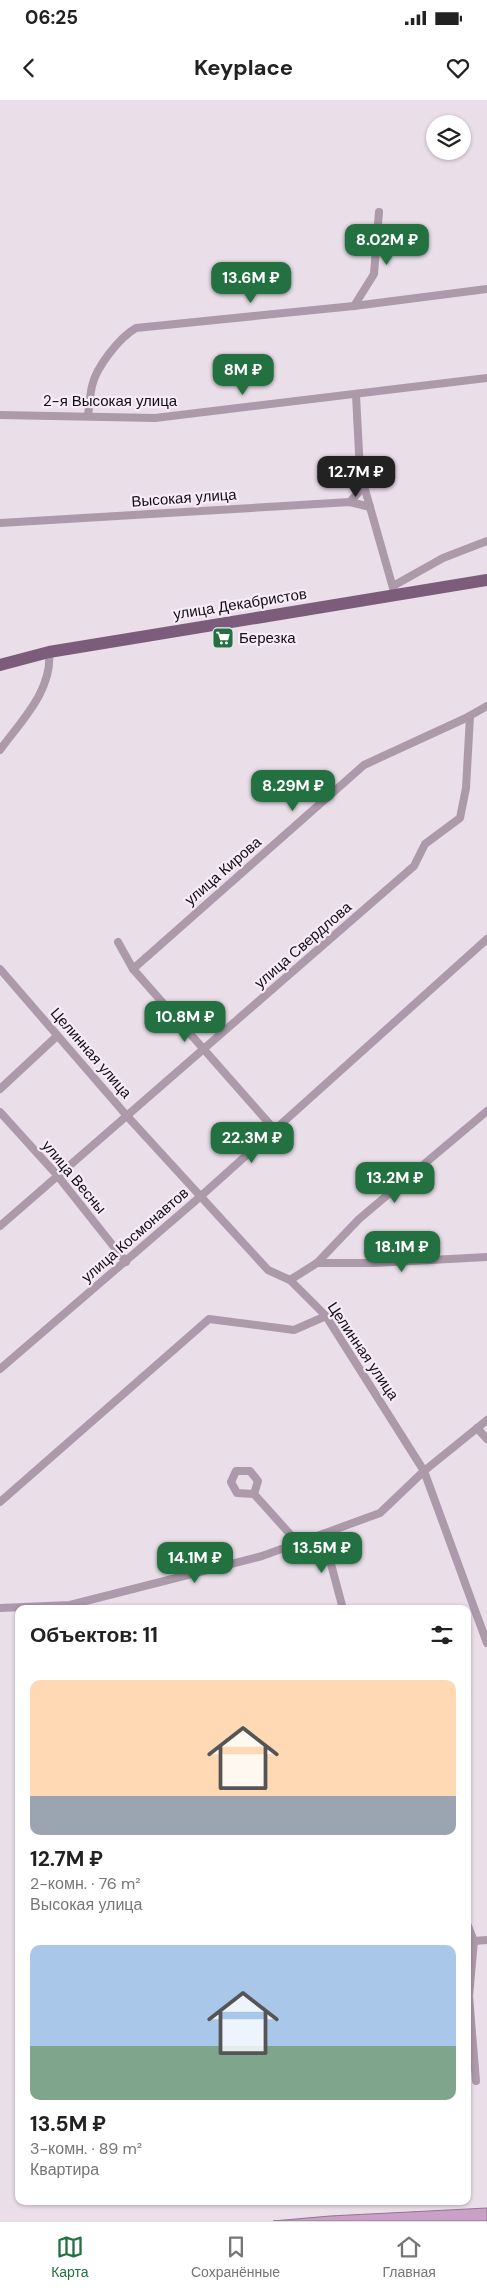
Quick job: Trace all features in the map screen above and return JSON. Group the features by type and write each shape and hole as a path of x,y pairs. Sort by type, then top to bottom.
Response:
{"main road":[{"name":"улица Декабристов","path":"0,665 48,652 394,591 487,580"}],"street":[{"path":"354,306 374,274 378,212"},
{"path":"88,416 94,379 118,341 136,328 354,306 487,289"},
{"name":"2-я Высокая улица","path":"0,415 155,418 487,378"},
{"path":"356,395 360,472 394,591 443,558 487,541"},
{"path":"350,502 364,486"},
{"name":"Высокая улица","path":"0,523 350,502 370,507"},
{"path":"0,750 45,688 50,666 48,652"},
{"name":"улица Кирова","path":"133,968 364,765 470,716 487,706"},
{"name":"улица Свердлова","path":"0,1226 414,866 426,844 460,818 466,788 470,716"},
{"name":"улица Космонавтов","path":"0,1369 201,1196 487,939"},
{"path":"118,942 133,968 274,1129"},
{"name":"Целинная улица","path":"0,969 127,1116 268,1270 290,1280 326,1316 424,1471 484,1628 487,1643"},
{"path":"0,1089 57,1036"},
{"path":"290,1280 317,1263 359,1219 487,1111"},
{"name":"улица Весны","path":"0,1112 57,1175 126,1262"},
{"path":"317,1263 374,1263 487,1258"},
{"path":"0,1502 209,1319 294,1330 326,1316"},
{"path":"78,1605 262,1556 380,1514 424,1471 487,1420"},
{"path":"477,1428 487,1439"},
{"path":"254,1494 298,1543"},
{"path":"323,1534 342,1605"},
{"path":"0,1608 15,1608"},
{"path":"471,1934 474,1941 471,1982"},
{"path":"474,1941 487,1940"},
{"path":"471,2010 476,2081"}],"shaded area":[{"path":"487,2208 487,2221 273,2221 330,2216"}],"place":[{"name":"Березка","path":"223,638"}]}
